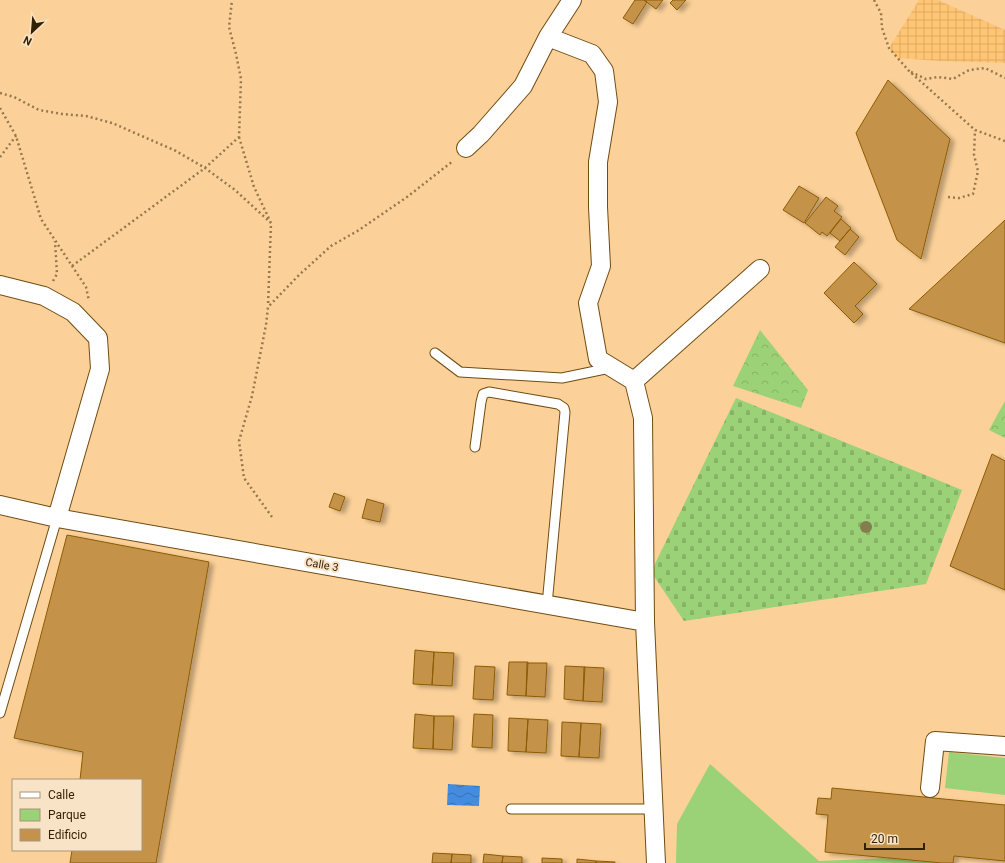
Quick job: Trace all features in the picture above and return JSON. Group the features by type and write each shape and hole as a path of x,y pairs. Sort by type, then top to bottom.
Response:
{"street":[{"path":"466,148 481,134 523,86 548,38 572,0"},
{"path":"548,38 592,54 604,71 608,102 598,162 598,207 601,266 588,303 598,359 634,381 643,418 645,622 656,863"},
{"path":"634,381 760,269"},
{"path":"3,289 44,296 73,312 98,338 100,369 57,518"},
{"name":"Calle 3","path":"0,505 57,518 645,622"},
{"path":"930,788 934,741 1005,746"}],"lane":[{"path":"435,353 460,372 562,378 611,367"},
{"path":"475,447 483,394 489,392 558,404 564,408 565,412 547,605"},
{"path":"0,713 57,518"},
{"path":"511,809 654,809"}],"path":[{"path":"232,0 229,27 241,79 238,137 254,187 271,223 266,325 252,396 239,441 244,478 272,517"},
{"path":"874,0 881,13 882,28 889,48 909,71 975,130 1005,141"},
{"path":"909,71 926,79 938,76 953,79 969,70 985,68 1005,78"},
{"path":"0,93 14,97 39,110 86,116 112,123 176,151 205,168 235,190 271,223"},
{"path":"0,108 16,136 41,219 86,286 91,309"},
{"path":"948,197 959,198 973,194 978,171 974,156 975,130"},
{"path":"0,157 16,136"},
{"path":"72,266 205,168 238,137"},
{"path":"268,307 331,246 359,230 407,198 448,165 466,148"},
{"path":"44,296 57,274 55,241"}],"shaded area":[{"path":"919,0 938,0 1005,30 1005,63 897,58 889,48"}],"green space":[{"path":"760,330 808,390 801,408 733,386"},
{"path":"736,398 962,490 926,584 684,621 651,572"},
{"path":"1005,401 1005,438 989,430"},
{"path":"949,752 1005,758 1005,795 945,788"},
{"path":"710,764 819,861 938,856 938,863 676,863 677,824"}],"water":[{"path":"448,784 480,786 479,806 447,805"}],"building":[{"path":"635,0 644,0 647,2 633,24 623,18"},
{"path":"644,0 663,0 656,9"},
{"path":"673,0 686,0 677,10 670,3"},
{"path":"888,80 950,139 921,259 897,240 856,133"},
{"path":"799,186 819,198 804,223 783,210"},
{"path":"826,197 838,206 834,211 842,217 827,236 822,232 820,235 805,223"},
{"path":"841,219 851,228 840,241 830,233"},
{"path":"1005,220 1005,343 909,309"},
{"path":"850,229 859,237 845,255 835,247"},
{"path":"854,262 877,284 855,306 863,314 854,323 824,293"},
{"path":"992,454 1005,461 1005,590 950,566"},
{"path":"334,493 345,497 340,511 329,507"},
{"path":"367,499 384,504 380,522 362,518"},
{"path":"67,535 209,562 156,863 70,863 72,851 142,851 142,779 80,779 83,752 14,738"},
{"path":"415,650 434,652 432,685 413,684"},
{"path":"434,652 454,653 452,686 432,685"},
{"path":"509,662 528,662 526,696 507,695"},
{"path":"527,663 547,663 545,697 526,696"},
{"path":"475,666 495,667 493,700 473,699"},
{"path":"565,666 585,667 583,701 564,699"},
{"path":"584,667 604,668 602,702 583,701"},
{"path":"415,714 434,716 433,749 413,748"},
{"path":"474,714 493,715 492,748 472,747"},
{"path":"434,716 454,716 452,750 433,749"},
{"path":"509,718 528,719 526,752 508,751"},
{"path":"528,719 548,720 546,753 526,752"},
{"path":"562,722 581,723 579,757 561,756"},
{"path":"581,723 601,724 599,758 579,757"},
{"path":"832,788 1005,805 1005,861 954,856 953,863 942,863 825,852 828,815 816,814 818,798 831,799"},
{"path":"433,853 452,854 451,863 432,863"},
{"path":"452,854 471,855 471,863 451,863"},
{"path":"484,854 503,856 502,863 483,863"},
{"path":"503,856 522,857 522,863 502,863"},
{"path":"542,858 562,859 562,863 542,863"},
{"path":"577,859 596,861 596,863 577,863"},
{"path":"596,861 615,862 615,863 596,863"}]}
